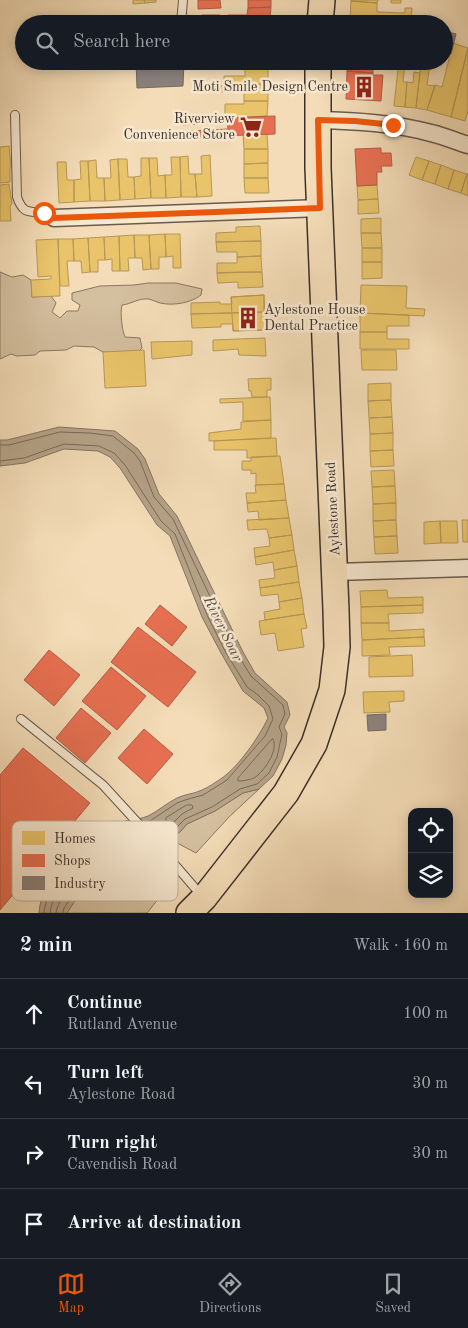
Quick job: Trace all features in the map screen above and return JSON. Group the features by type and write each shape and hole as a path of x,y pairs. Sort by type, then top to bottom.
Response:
{"main road":[{"path":"321,15 322,0"},
{"name":"Aylestone Road","path":"196,906 286,793 314,744 332,690 337,647 336,572 320,208 318,70"}],"street":[{"path":"318,120 393,125 431,133 468,145"},
{"path":"54,218 320,208"},
{"path":"336,572 468,568"}],"lane":[{"path":"182,15 183,0"},
{"path":"15,116 17,197 20,206 26,211 44,213 54,218"},
{"path":"21,719 103,786 136,821"},
{"path":"178,877 196,906"}],"shaded area":[{"path":"0,272 12,277 23,275 31,280 32,297 51,296 56,303 52,312 60,318 67,311 78,311 80,305 72,300 72,293 100,286 176,283 202,289 201,295 182,303 165,304 145,299 122,305 121,312 125,337 140,338 142,348 139,351 103,352 94,347 74,346 66,350 40,351 35,355 17,356 11,354 0,359"},
{"path":"259,789 229,817 196,853 178,844 178,833 187,824 215,811 243,793"},
{"path":"74,901 157,901 147,913 67,913"}],"water":[{"name":"River Soar","path":"59,427 115,431 138,449 145,459 159,494 177,516 255,673 287,702 290,715 284,727 287,733 282,759 273,776 259,789 243,793 215,811 187,824 179,833 178,821 126,821 148,816 177,798 202,790 222,778 248,751 268,718 264,708 243,691 221,653 202,617 170,536 157,525 120,468 110,457 98,451 64,449 25,463 0,466 0,440 7,440"},
{"path":"41,901 75,901 67,913 39,913"}],"building: Homes":[{"path":"133,0 144,0 145,3 133,4"},
{"path":"144,0 156,0 156,2 145,3"},
{"path":"351,0 378,0 377,3"},
{"path":"391,0 401,0 401,3 391,3"},
{"path":"351,1 377,3 377,12 405,13 405,8 412,8 412,15 350,15"},
{"path":"453,43 468,48 451,117 427,110 435,85 442,87 446,70 453,70"},
{"path":"468,48 468,111 465,121 451,117"},
{"path":"245,70 268,70 268,84 224,86 224,76 245,76"},
{"path":"398,70 404,70 403,82 407,82 405,107 394,106"},
{"path":"420,70 429,70 427,85 435,86 427,110 416,108"},
{"path":"414,72 420,73 416,108 405,107 407,82 413,83"},
{"path":"268,84 268,101 244,101 244,92 214,92 214,86"},
{"path":"244,101 268,101 267,116 225,118 225,104 244,104"},
{"path":"243,134 267,134 268,149 244,149"},
{"path":"9,146 10,182 0,183 0,147"},
{"path":"244,149 268,149 268,163 244,164"},
{"path":"210,155 212,196 197,197 195,174 202,174 201,156"},
{"path":"188,156 189,174 195,174 197,197 181,197 180,157"},
{"path":"171,157 180,157 181,197 166,198 165,175 172,175"},
{"path":"416,157 429,161 422,180 409,175"},
{"path":"141,158 149,158 151,198 135,199 134,177 141,176"},
{"path":"149,158 157,158 158,176 165,175 166,198 151,198"},
{"path":"118,159 127,159 128,177 134,177 135,199 120,200"},
{"path":"118,159 120,200 105,201 104,178 111,178 110,160"},
{"path":"96,160 97,178 104,178 105,201 90,201 88,161"},
{"path":"80,161 88,161 90,201 74,202 74,180 81,179"},
{"path":"429,161 441,165 435,184 422,180"},
{"path":"57,162 66,162 67,180 74,180 74,202 59,203"},
{"path":"268,163 268,178 244,178 244,164"},
{"path":"441,165 454,170 448,189 435,184"},
{"path":"454,170 467,174 461,193 448,189"},
{"path":"468,174 468,196 461,193"},
{"path":"244,178 268,178 269,193 245,193"},
{"path":"9,184 12,204 10,206 11,221 0,221 0,185"},
{"path":"377,185 378,199 358,200 357,186"},
{"path":"378,199 379,213 358,214 358,200"},
{"path":"381,218 381,233 361,233 361,219"},
{"path":"260,226 261,241 216,242 216,233 236,232 236,227"},
{"path":"361,233 381,233 382,248 362,248"},
{"path":"165,234 166,257 159,257 159,269 151,269 149,235"},
{"path":"165,234 180,234 181,268 173,268 173,256 166,257"},
{"path":"134,235 135,258 128,258 129,271 120,271 119,236"},
{"path":"134,235 149,235 151,269 143,270 142,258 135,258"},
{"path":"119,236 120,271 112,271 112,259 105,260 104,237"},
{"path":"104,237 105,260 98,260 98,272 90,272 88,238"},
{"path":"88,238 90,272 82,273 81,261 74,261 73,239"},
{"path":"58,239 73,239 74,261 67,261 69,286 60,286"},
{"path":"58,239 60,296 32,297 31,280 51,279 51,276 38,277 36,240"},
{"path":"261,241 261,256 237,257 237,252 217,252 216,242"},
{"path":"362,248 382,248 382,262 362,262"},
{"path":"261,256 262,272 217,273 217,263 237,263 237,257"},
{"path":"362,262 382,262 382,278 362,279"},
{"path":"262,272 263,287 238,288 238,282 218,283 217,273"},
{"path":"361,285 407,286 406,308 425,309 424,316 360,313"},
{"path":"264,295 264,312 191,314 191,303 220,302 220,304 232,304 231,297"},
{"name":"Aylestone House Dental Practice","path":"264,295 265,330 233,331 231,297"},
{"path":"264,312 265,330 233,331 233,324 221,324 221,327 192,328 191,314"},
{"path":"360,313 409,315 409,326 387,326 387,332 360,332"},
{"path":"360,332 387,332 387,339 409,339 409,349 360,349"},
{"path":"265,338 266,356 239,355 238,349 213,351 213,340"},
{"path":"192,341 192,355 152,359 151,342"},
{"path":"144,350 146,386 105,388 103,352"},
{"path":"361,350 396,350 397,370 362,370"},
{"path":"271,378 271,390 267,390 267,397 252,397 251,391 249,391 248,379"},
{"path":"391,383 391,400 368,401 368,384"},
{"path":"270,397 271,420 243,421 243,402 220,403 220,399"},
{"path":"391,400 392,417 369,418 368,401"},
{"path":"392,417 393,433 370,434 369,418"},
{"path":"271,420 271,438 209,441 209,433 241,429 241,422"},
{"path":"393,433 393,450 370,451 370,434"},
{"path":"276,438 277,456 247,458 247,450 214,450 214,441"},
{"path":"393,450 394,466 371,467 370,451"},
{"path":"280,456 284,484 256,485 256,473 251,474 251,470 242,470 242,461 251,461 251,457"},
{"path":"394,470 395,486 372,487 371,471"},
{"path":"284,484 286,500 247,503 246,493 256,493 255,485"},
{"path":"395,486 396,503 373,504 372,487"},
{"path":"286,500 289,518 259,520 258,511 248,512 247,503"},
{"path":"396,503 396,520 373,521 373,504"},
{"path":"289,518 292,535 269,538 267,529 248,530 247,520"},
{"path":"396,520 397,536 374,537 373,521"},
{"path":"462,520 468,520 468,542 463,542"},
{"path":"440,521 457,521 458,543 441,543"},
{"path":"440,521 441,543 424,544 424,522"},
{"path":"292,535 294,550 255,557 254,548 270,546 269,538"},
{"path":"397,536 398,553 375,554 374,537"},
{"path":"294,550 297,566 274,570 273,562 256,565 255,557"},
{"path":"297,566 299,582 260,588 259,580 275,578 274,570"},
{"path":"299,582 302,598 279,602 278,594 261,596 260,588"},
{"path":"387,590 388,598 423,597 423,605 361,607 360,591"},
{"path":"302,598 304,614 265,620 264,612 280,609 279,602"},
{"path":"423,605 423,613 388,614 389,623 361,623 361,607"},
{"path":"304,614 307,628 301,629 304,647 278,651 275,633 261,635 259,621"},
{"path":"361,623 389,623 389,631 424,629 424,637 362,640"},
{"path":"424,637 425,646 389,647 390,655 362,656 362,640"},
{"path":"412,655 413,676 369,677 369,657"},
{"path":"404,691 404,701 389,702 390,712 364,713 363,692"}],"building: Shops":[{"path":"198,0 220,0 221,8 198,9"},
{"path":"248,0 271,0 271,7 248,8"},
{"path":"271,7 270,15 247,15 248,8"},
{"path":"373,70 373,73 347,71"},
{"name":"Moti Smile Design Centre","path":"347,71 383,75 381,101 346,99"},
{"path":"197,116 197,124 183,125 182,117"},
{"name":"Riverview Convenience Store","path":"275,116 275,134 191,137 191,131 228,129 227,118"},
{"path":"381,148 381,153 391,153 392,166 381,166 382,172 377,172 377,185 357,186 355,149"},
{"path":"160,605 187,627 172,646 145,624"},
{"path":"138,627 196,672 168,707 111,662"},
{"path":"49,650 80,675 54,706 24,680"},
{"path":"111,667 146,696 117,730 82,701"},
{"path":"81,708 111,733 85,763 56,738"},
{"path":"144,729 173,754 147,784 118,758"},
{"path":"23,748 90,803 75,821 12,821 12,896 0,910 0,775"}],"building: Industry":[{"path":"453,33 456,34 453,46"},
{"path":"136,70 184,70 183,86 137,88"},
{"path":"386,714 386,730 368,731 367,715"}],"place":[{"name":"Moti Smile Design Centre","path":"364,87"},
{"name":"Riverview Convenience Store","path":"251,127"},
{"name":"Aylestone House Dental Practice","path":"248,318"}],"route":[{"path":"44,213 54,218 320,208 318,120 393,125"}]}
